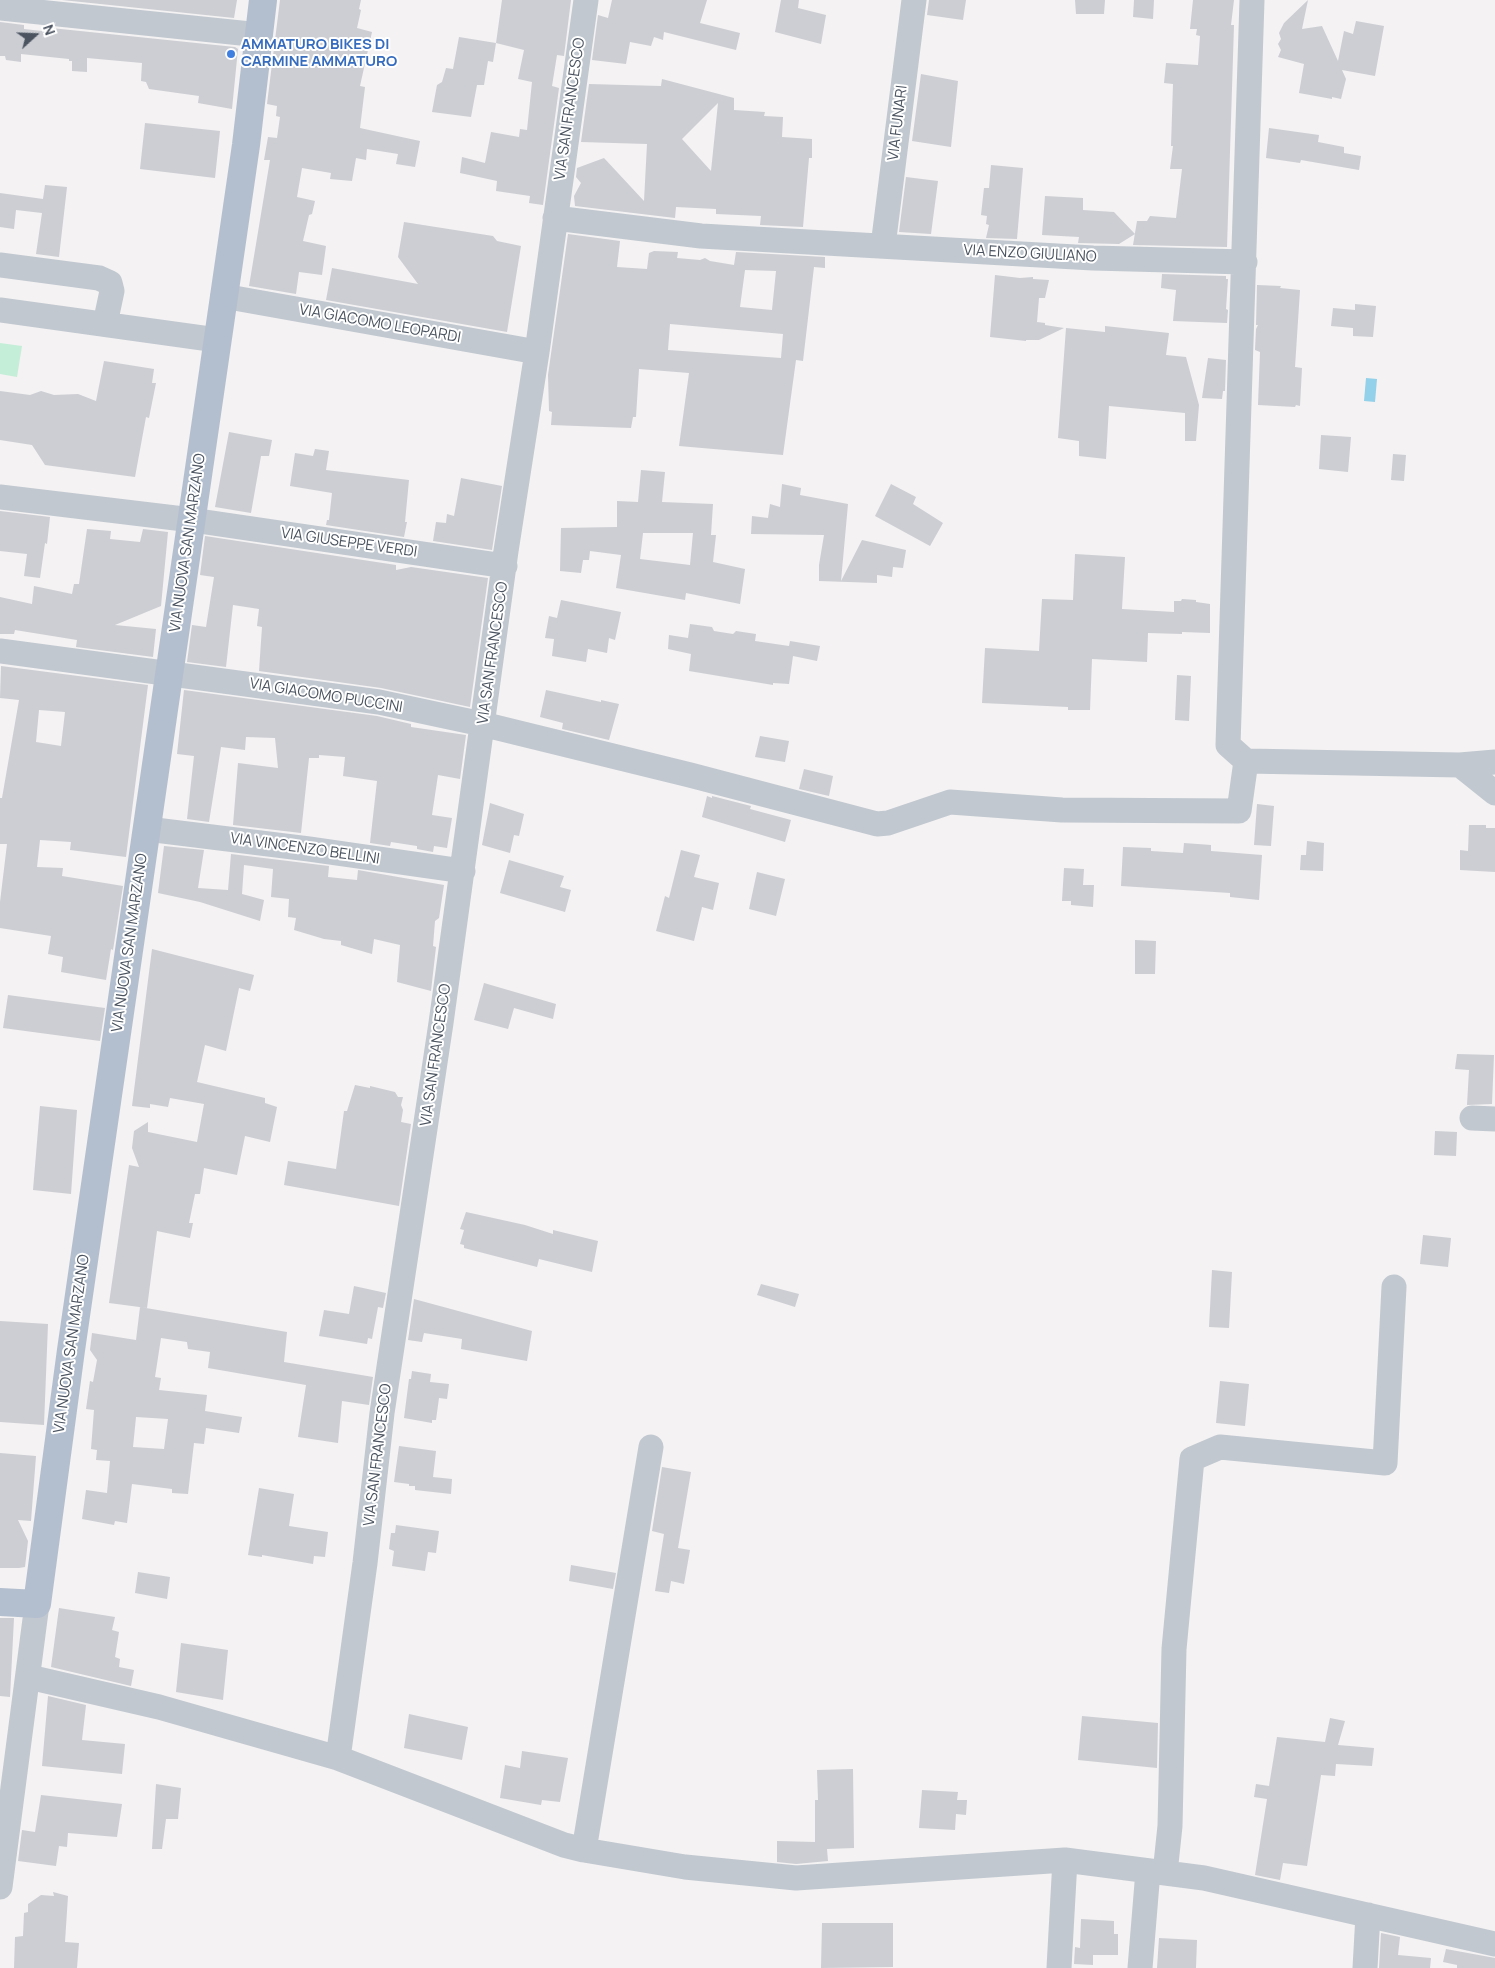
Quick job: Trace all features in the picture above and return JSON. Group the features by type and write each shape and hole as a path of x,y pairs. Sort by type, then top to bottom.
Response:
{"main road":[{"name":"VIA NUOVA SAN MARZANO","path":"37,1604 71,1350 246,145 263,0"},
{"path":"0,1602 37,1604"}],"street":[{"name":"VIA SAN FRANCESCO","path":"338,1758 365,1563 382,1413 506,566 506,551 537,352 554,218 586,0"},
{"name":"VIA FUNARI","path":"883,246 914,0"},
{"path":"1252,0 1228,745 1246,760 1460,765 1495,762"},
{"path":"0,8 260,35"},
{"name":"VIA ENZO GIULIANO","path":"554,218 701,236 1093,258 1245,262"},
{"path":"0,265 99,278 110,283 112,291 105,324"},
{"name":"VIA GIACOMO LEOPARDI","path":"223,296 537,352"},
{"path":"0,310 217,340"},
{"name":"VIA GIUSEPPE VERDI","path":"0,497 192,520 506,566"},
{"name":"VIA GIACOMO PUCCINI","path":"0,650 379,702 482,724 699,777 876,824 888,823 950,802 1062,810 1239,811 1246,760"},
{"path":"1460,765 1495,793"},
{"name":"VIA VINCENZO BELLINI","path":"147,829 309,849 462,871"},
{"path":"1140,1968 1157,1872 1170,1826 1174,1649 1192,1459 1220,1447 1385,1463 1394,1287"},
{"path":"584,1850 651,1447"},
{"name":"VIA NUOVA SAN MARZANO","path":"0,1887 29,1677 37,1604"},
{"path":"29,1677 150,1705 338,1758 564,1845 584,1850 685,1867 796,1878 1065,1860 1204,1878 1495,1944"},
{"path":"1059,1968 1065,1860"},
{"path":"1365,1968 1368,1915"}],"green space":[{"path":"0,343 22,346 17,377 0,374"}],"water":[{"path":"1366,378 1377,379 1375,402 1364,401"}],"building":[{"path":"62,0 237,0 234,18"},
{"path":"280,0 361,0 357,28 372,32 360,86 365,87 360,128 420,141 415,167 396,164 398,154 367,149 366,160 356,158 352,181 330,179 331,173 302,168 297,197 315,201 312,214 309,215 303,241 326,246 322,275 299,272 296,294 249,286 270,160 264,160 268,137 277,138 280,117 276,116 277,106 267,104"},
{"path":"502,0 571,0 564,56 557,55 552,86 559,88 543,205 529,203 530,196 496,191 497,181 460,173 462,157 485,163 491,132 519,137 520,129 527,130 532,82 518,79 524,50 496,43"},
{"path":"612,0 707,0 700,23 740,33 736,50 664,32 663,40 654,37 651,46 630,42 626,64 592,60 598,15 608,18"},
{"path":"781,0 799,0 798,8 826,15 821,44 775,32"},
{"path":"929,0 966,0 963,20 927,15"},
{"path":"1075,0 1105,0 1104,14 1076,14"},
{"path":"1134,0 1154,0 1153,19 1133,17"},
{"path":"1193,0 1234,0 1231,25 1234,25 1227,247 1133,245 1137,221 1147,221 1150,216 1176,218 1182,169 1170,169 1173,146 1171,146 1173,84 1164,83 1166,63 1198,65 1200,36 1196,35 1197,29 1190,29"},
{"path":"1308,0 1302,29 1322,26 1338,61 1344,31 1353,34 1356,21 1384,26 1375,76 1342,70 1346,79 1341,99 1299,93 1304,64 1278,57 1281,50 1278,44 1281,39 1279,33 1284,23"},
{"path":"0,22 24,25 24,29 51,32 51,28 235,47 238,49 232,109 198,103 199,96 149,89 146,82 141,81 142,63 87,58 87,72 72,71 72,61 69,61 69,59 21,54 21,62 6,60 5,56 0,56"},
{"path":"459,37 496,43 493,62 488,61 484,85 477,85 471,117 432,112 437,85 442,82 446,68 453,69"},
{"path":"921,74 958,81 951,147 912,141"},
{"path":"662,79 734,98 734,110 765,112 764,116 783,117 782,137 812,139 812,158 809,158 803,227 760,225 761,216 716,214 716,209 676,207 675,218 575,206 574,196 581,183 576,177 577,168 604,158 644,201 647,144 581,142 589,84 661,86","holes":["718,103 711,171 682,139"]},
{"path":"145,123 220,131 215,178 140,169"},
{"path":"1269,128 1319,135 1318,142 1344,147 1344,153 1361,156 1359,170 1301,160 1300,163 1266,158"},
{"path":"991,165 1023,168 1017,239 986,238 989,225 986,224 987,216 981,215 984,188 989,188"},
{"path":"906,177 938,181 931,234 899,232"},
{"path":"45,185 67,187 59,257 36,254 42,213 16,210 14,229 0,227 0,193 43,199"},
{"path":"1045,196 1083,198 1083,210 1114,212 1135,234 1119,244 1078,243 1079,237 1042,235"},
{"path":"404,222 493,236 497,241 521,246 507,332 326,300 332,268 418,284 398,257"},
{"path":"568,234 620,241 617,267 647,269 649,253 654,251 678,252 677,258 700,260 705,258 710,261 734,265 736,252 825,257 825,268 814,267 803,361 796,360 783,455 679,446 689,373 639,369 636,417 633,417 631,428 551,425 552,412 549,411 548,375","holes":["745,270 776,271 772,310 740,307","670,324 783,334 781,358 668,350"]},
{"path":"1162,274 1226,276 1226,279 1228,279 1227,323 1173,321 1176,290 1161,288"},
{"path":"995,275 1020,278 1033,277 1033,279 1049,280 1045,298 1039,298 1037,322 1064,328 1039,340 1026,341 990,337"},
{"path":"1257,285 1281,286 1280,288 1300,290 1295,367 1302,368 1300,406 1258,405 1260,352 1255,350 1256,329 1258,325 1256,325"},
{"path":"1355,304 1376,306 1373,337 1353,336 1353,328 1331,326 1333,308 1355,310"},
{"path":"1105,326 1169,333 1166,355 1186,357 1199,405 1196,441 1185,441 1185,413 1109,406 1106,459 1079,456 1079,441 1058,438 1066,328 1105,332"},
{"path":"1208,358 1226,360 1225,391 1223,391 1222,399 1202,398"},
{"path":"104,361 154,369 152,383 156,383 149,418 146,417 135,477 45,465 32,445 0,440 0,391 30,395 41,391 54,395 78,394 96,401"},
{"path":"229,432 272,440 269,456 261,456 251,513 215,507"},
{"path":"1321,435 1351,437 1348,472 1319,469"},
{"path":"315,449 329,451 326,470 409,480 405,522 407,522 404,537 326,525 327,520 329,520 332,493 290,486 295,453 313,456"},
{"path":"1393,454 1406,455 1404,481 1391,480"},
{"path":"641,470 665,472 662,502 713,504 711,535 716,535 713,562 745,569 740,604 686,593 685,600 616,588 621,555 590,551 589,560 583,560 581,573 560,571 561,528 617,527 617,501 638,502","holes":["643,533 693,533 690,565 640,559"]},
{"path":"461,478 502,486 492,550 433,541 436,522 446,523 447,514 454,516"},
{"path":"782,484 801,488 800,495 848,504 841,581 862,540 906,550 903,568 893,567 892,577 877,575 877,583 819,581 819,565 824,535 751,534 752,516 768,518 770,504 780,507"},
{"path":"891,484 916,497 913,504 943,523 930,546 875,516"},
{"path":"0,511 50,517 40,578 24,576 27,554 0,551"},
{"path":"87,529 111,531 110,539 140,542 143,529 168,532 161,606 115,625 156,629 153,657 76,647 77,640 15,630 14,634 0,634 0,597 32,604 34,586 72,594 74,584 79,584"},
{"path":"205,536 396,565 396,570 411,567 488,578 470,707 381,688 259,671 262,627 257,626 259,609 233,605 226,667 187,662 192,625 206,627 214,577 200,575"},
{"path":"1075,554 1125,557 1122,609 1174,612 1174,601 1181,601 1182,599 1210,604 1210,633 1148,633 1147,662 1092,659 1090,710 1068,710 1068,707 982,703 985,648 1039,651 1042,599 1073,600"},
{"path":"561,600 621,612 615,640 609,638 607,653 588,649 586,662 552,656 554,639 545,638 549,616 557,618"},
{"path":"690,624 712,627 714,631 733,634 736,631 756,634 755,641 789,646 790,641 820,646 817,661 793,656 789,684 773,683 773,685 689,671 691,654 668,649 669,635 688,638"},
{"path":"1,666 148,685 126,857 70,850 71,842 40,840 37,867 63,868 62,876 123,886 113,950 111,949 106,980 61,972 63,957 48,954 51,936 0,928 0,902 7,844 0,844 0,798 2,798 19,700 0,698","holes":["39,710 65,712 61,746 36,742"]},
{"path":"1177,675 1191,676 1189,721 1175,720"},
{"path":"184,690 377,716 411,724 411,727 466,735 460,779 438,775 432,815 452,818 447,848 434,846 433,852 417,849 417,846 391,842 390,846 370,843 377,781 343,776 345,757 319,755 319,758 309,758 301,833 233,825 238,763 278,768 275,738 246,737 245,750 221,747 209,822 187,819 194,756 177,754"},
{"path":"546,690 619,704 609,740 562,729 563,723 540,717"},
{"path":"760,736 789,741 785,762 755,757"},
{"path":"804,769 833,776 829,796 799,789"},
{"path":"707,796 751,806 750,809 791,820 785,842 702,817"},
{"path":"490,803 524,814 519,836 514,835 510,853 482,845"},
{"path":"1257,804 1274,806 1271,846 1254,845"},
{"path":"1469,825 1486,825 1486,828 1495,828 1495,872 1460,870 1460,850 1468,851"},
{"path":"1307,841 1324,843 1323,871 1300,870 1301,855 1306,855"},
{"path":"1184,843 1211,845 1211,851 1262,855 1259,900 1230,897 1230,893 1121,886 1123,847 1151,848 1151,851 1183,853"},
{"path":"164,846 204,850 198,888 228,890 231,854 329,866 328,877 357,880 358,870 444,885 439,918 435,921 433,946 436,947 431,991 397,982 400,945 374,939 372,954 341,945 341,941 324,939 294,930 296,918 288,917 289,899 271,897 273,869 244,865 242,894 264,900 260,921 200,902 158,893"},
{"path":"681,850 700,855 694,877 719,883 713,910 702,907 694,941 656,931 665,896 669,898"},
{"path":"509,860 564,876 560,887 571,890 565,912 500,893"},
{"path":"1064,868 1084,869 1083,885 1094,885 1093,907 1071,905 1071,901 1062,901"},
{"path":"757,872 785,879 776,916 749,909"},
{"path":"1135,940 1156,941 1155,974 1135,974"},
{"path":"152,949 254,975 250,991 239,988 226,1051 205,1045 197,1082 265,1098 265,1103 277,1107 270,1142 245,1136 237,1175 204,1168 200,1194 195,1194 189,1223 193,1223 190,1238 157,1231 147,1308 109,1303 129,1165 139,1167 132,1148 134,1131 148,1122 148,1132 197,1142 204,1104 170,1098 168,1107 150,1104 150,1108 132,1106"},
{"path":"484,983 556,1004 553,1019 514,1008 508,1029 474,1020"},
{"path":"8,995 105,1008 100,1041 3,1028"},
{"path":"1457,1054 1494,1055 1492,1104 1467,1105 1469,1070 1455,1069"},
{"path":"355,1085 370,1088 370,1086 395,1092 398,1097 403,1097 401,1122 411,1124 399,1206 284,1185 288,1161 336,1169 344,1111 347,1111"},
{"path":"40,1106 77,1110 71,1194 33,1190"},
{"path":"1435,1131 1457,1132 1456,1156 1434,1155"},
{"path":"466,1212 525,1225 553,1234 553,1230 598,1241 592,1272 539,1259 537,1267 464,1248 464,1245 460,1244 464,1230 460,1229"},
{"path":"1423,1235 1451,1238 1448,1267 1420,1264"},
{"path":"1212,1270 1232,1272 1229,1328 1209,1327"},
{"path":"761,1284 799,1294 795,1307 757,1295"},
{"path":"354,1286 386,1293 383,1308 378,1307 372,1339 368,1338 367,1344 319,1336 324,1310 349,1314"},
{"path":"414,1299 532,1331 527,1361 461,1349 462,1339 424,1333 422,1342 408,1340"},
{"path":"140,1307 287,1332 284,1362 373,1377 369,1405 342,1401 338,1443 298,1437 306,1385 208,1368 210,1352 188,1349 187,1342 161,1338 155,1377 161,1378 159,1390 207,1395 205,1411 242,1417 239,1433 206,1428 204,1444 194,1443 188,1494 172,1493 172,1489 132,1484 127,1523 115,1521 114,1525 82,1519 86,1490 107,1493 110,1461 96,1460 97,1450 91,1449 94,1410 86,1409 90,1381 93,1382 97,1360 90,1350 92,1333 136,1340","holes":["136,1417 168,1419 164,1449 133,1447"]},
{"path":"0,1321 48,1324 44,1425 0,1422"},
{"path":"412,1371 431,1374 430,1382 449,1384 447,1399 439,1398 436,1420 432,1420 432,1423 404,1418 409,1379 411,1379"},
{"path":"1220,1381 1249,1384 1245,1426 1216,1423"},
{"path":"399,1446 436,1451 433,1477 452,1479 451,1494 415,1490 415,1486 394,1482"},
{"path":"0,1453 36,1456 31,1521 18,1520 28,1541 25,1567 0,1568"},
{"path":"662,1467 691,1472 678,1548 690,1550 684,1584 671,1581 669,1593 655,1591 664,1534 652,1531"},
{"path":"259,1488 294,1494 289,1526 328,1532 325,1557 314,1556 313,1564 262,1555 262,1557 248,1555"},
{"path":"396,1525 439,1531 436,1553 428,1552 425,1571 392,1566 394,1551 389,1549 391,1533 395,1533"},
{"path":"571,1565 616,1573 613,1589 569,1581"},
{"path":"138,1572 170,1577 167,1599 135,1593"},
{"path":"59,1608 115,1617 112,1630 119,1632 115,1657 120,1659 119,1667 134,1670 131,1686 51,1667"},
{"path":"0,1618 14,1618 10,1697 0,1696"},
{"path":"181,1643 228,1650 223,1700 176,1692"},
{"path":"48,1696 86,1705 82,1740 125,1744 122,1774 42,1766"},
{"path":"409,1714 468,1727 462,1760 404,1748"},
{"path":"1082,1716 1158,1723 1157,1768 1078,1760"},
{"path":"1330,1718 1345,1721 1338,1745 1374,1748 1372,1766 1336,1764 1335,1776 1321,1775 1307,1866 1283,1863 1280,1880 1255,1875 1267,1799 1254,1797 1256,1784 1269,1786 1277,1737 1325,1742"},
{"path":"522,1751 568,1758 560,1802 542,1800 541,1805 500,1798 505,1765 520,1768"},
{"path":"853,1769 854,1848 827,1849 828,1861 796,1864 777,1862 777,1841 815,1842 815,1800 818,1800 817,1770"},
{"path":"156,1784 181,1788 178,1819 166,1819 162,1849 152,1849"},
{"path":"922,1790 958,1792 957,1800 967,1800 966,1815 956,1814 955,1830 919,1828"},
{"path":"41,1795 122,1804 117,1837 68,1833 67,1847 59,1846 56,1866 18,1861 22,1830 35,1832"},
{"path":"53,1892 68,1896 65,1942 79,1943 77,1968 14,1968 15,1937 23,1936 24,1913 28,1912 28,1904 41,1895 54,1896"},
{"path":"1081,1919 1114,1921 1114,1934 1118,1934 1118,1955 1093,1955 1093,1965 1074,1964 1075,1947 1080,1948"},
{"path":"822,1923 893,1923 893,1967 821,1968"},
{"path":"1381,1933 1400,1937 1398,1955 1431,1958 1430,1968 1379,1968"},
{"path":"1159,1938 1197,1940 1196,1968 1157,1968"},
{"path":"1446,1949 1495,1958 1495,1968 1457,1968 1457,1965 1443,1962"}],"place":[{"name":"AMMATURO BIKES DI CARMINE AMMATURO","path":"231,54"}]}
